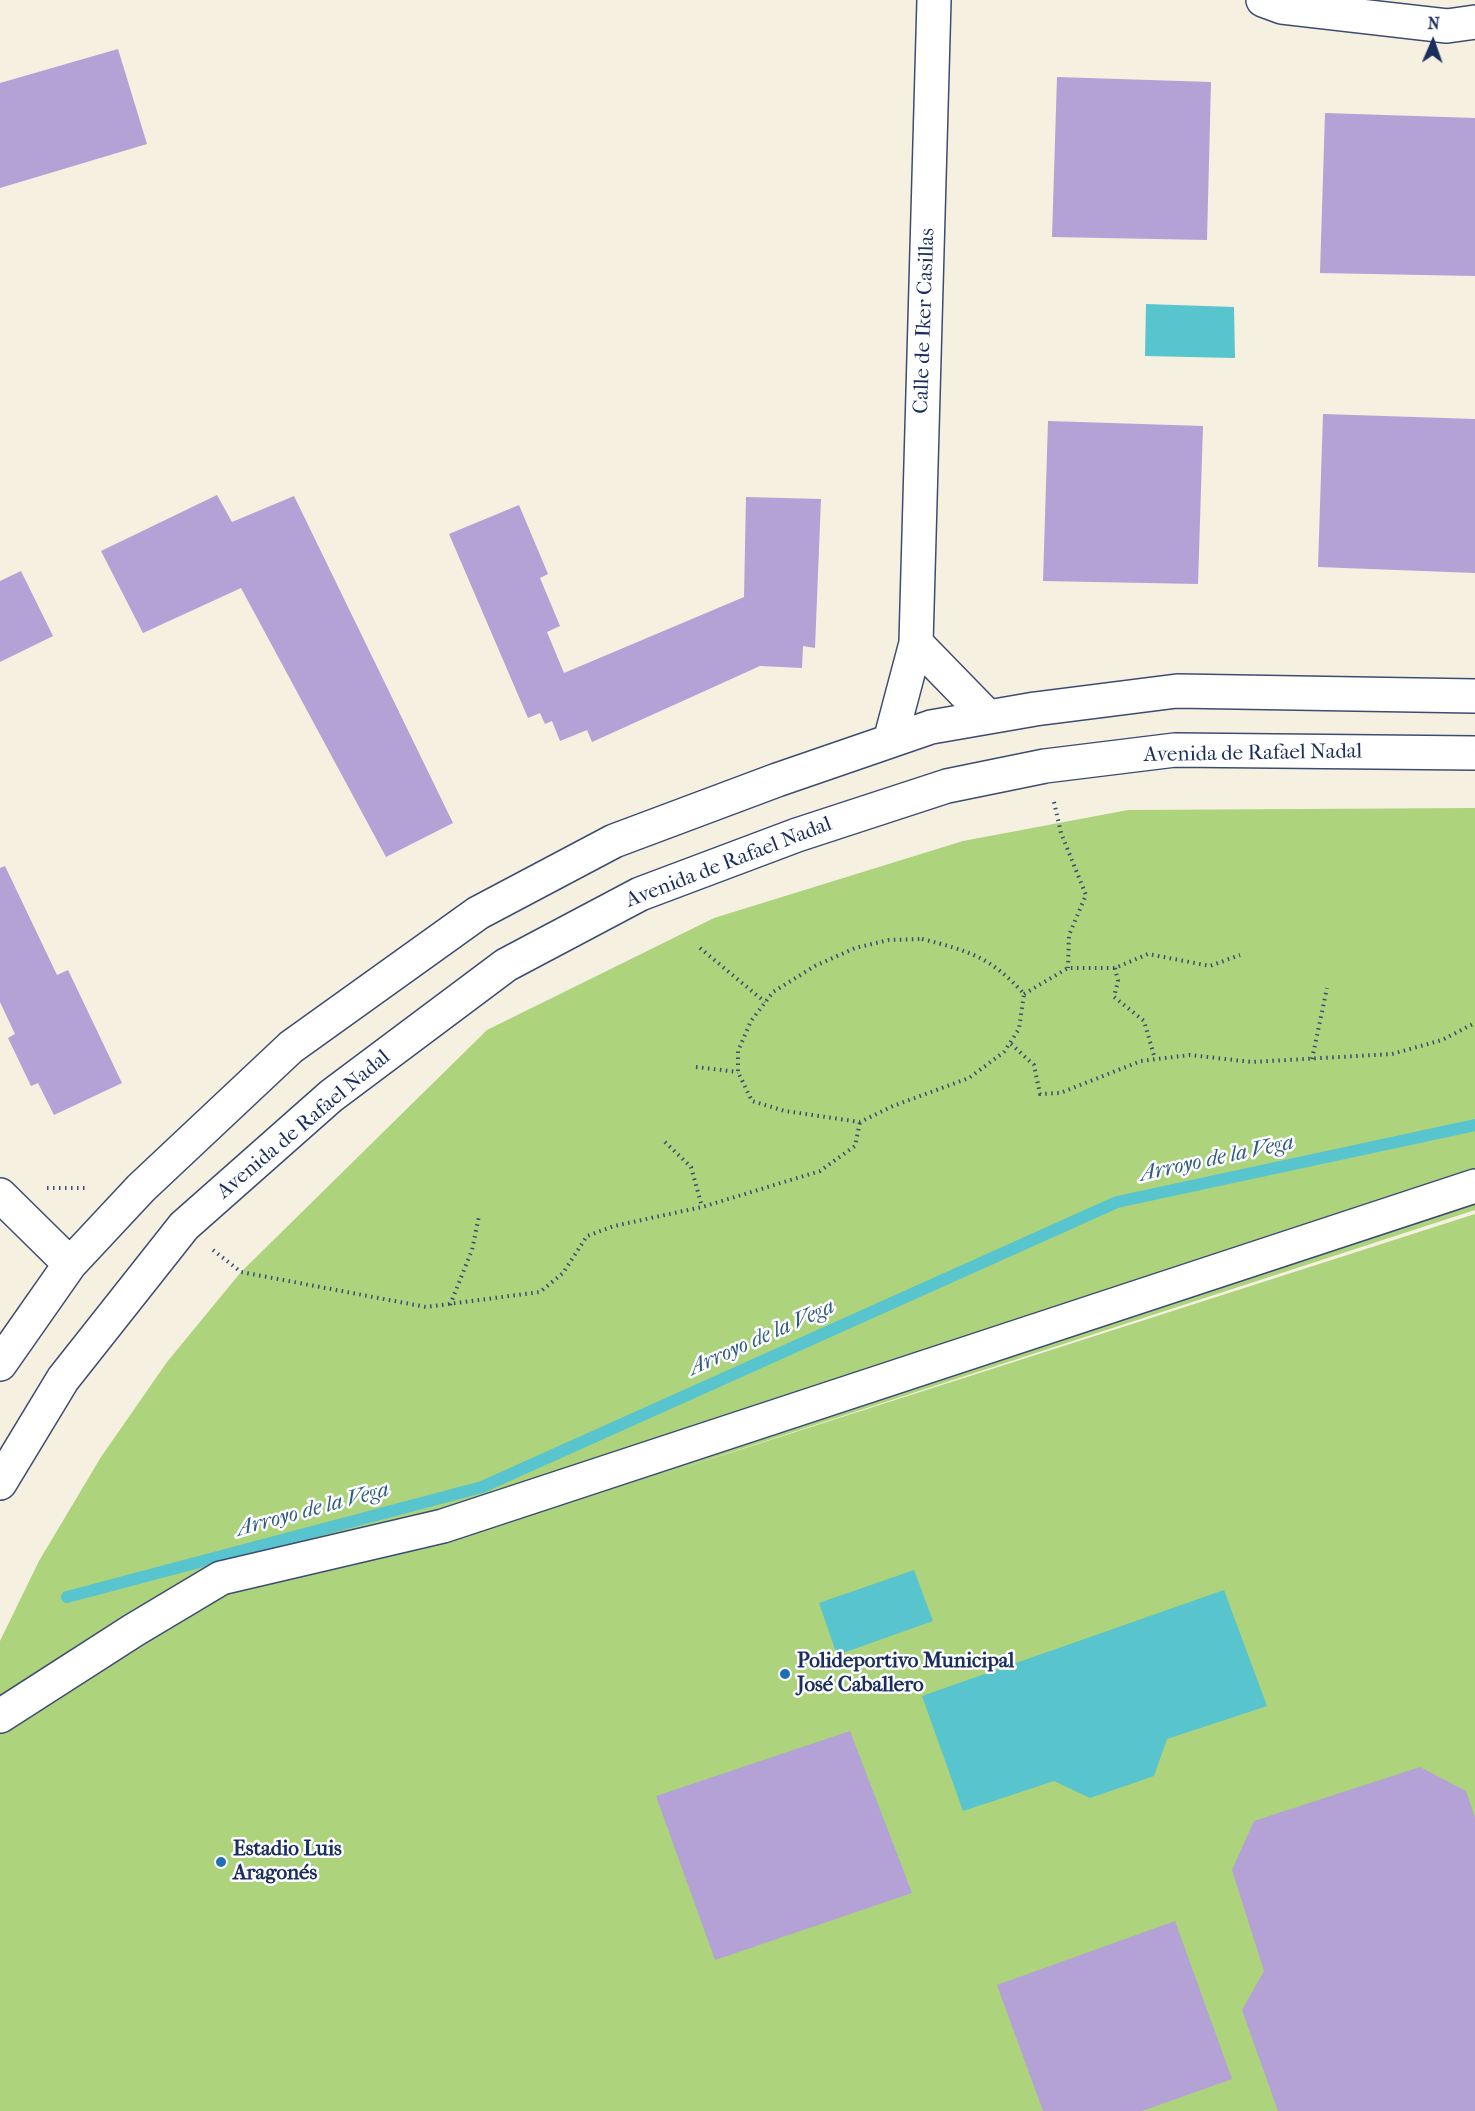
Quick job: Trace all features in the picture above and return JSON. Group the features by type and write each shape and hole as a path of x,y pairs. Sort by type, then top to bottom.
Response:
{"street":[{"name":"Calle de Iker Casillas","path":"890,741 915,642 934,0"},
{"path":"1263,0 1282,7 1447,26 1475,22"},
{"path":"915,642 988,717"},
{"path":"0,1364 70,1264 141,1188 291,1047 478,913 614,841 931,727 988,717 1177,690 1475,696"},
{"name":"Avenida de Rafael Nadal","path":"0,1483 63,1379 184,1226 331,1096 506,965 640,894 797,835 947,786 1046,766 1175,750 1475,753"},
{"path":"0,1716 134,1630 221,1578 443,1526 1475,1186"},
{"path":"0,1195 70,1264"}],"path":[{"path":"1046,766 1061,833 1086,895 1069,935 1068,968"},
{"path":"922,939 963,949 1002,970 1024,994 1019,1029 1004,1052 969,1078 893,1106 860,1122 785,1111 752,1101 738,1072 738,1051 751,1021 773,992 815,966 855,948 889,940 922,939"},
{"path":"700,948 765,1002"},
{"path":"1024,994 1068,968 1115,968 1148,954 1210,966 1240,955"},
{"path":"1115,968 1118,981 1114,997 1144,1021 1155,1059"},
{"path":"1312,1059 1327,988"},
{"path":"1011,1044 1034,1065 1040,1094 1060,1093 1120,1068 1155,1059 1191,1055 1252,1062 1392,1054 1442,1040 1475,1023"},
{"path":"696,1067 738,1072"},
{"path":"241,1272 426,1307 540,1292 563,1273 587,1236 614,1226 702,1207 820,1171 855,1146 860,1122"},
{"path":"665,1142 691,1167 702,1207"},
{"path":"450,1305 472,1251 479,1216"}],"green space":[{"path":"1475,808 1475,1210 655,1477 1475,1214 1475,2111 0,2111 0,1641 39,1561 101,1457 167,1362 241,1272 487,1030 714,918 963,841 1128,810"}],"water":[{"path":"1146,304 1234,307 1235,358 1145,356"},
{"path":"914,1570 933,1621 837,1655 819,1603"},
{"path":"1224,1590 1267,1706 1167,1739 1154,1776 1090,1798 1054,1781 963,1811 922,1696"}],"building":[{"path":"118,49 147,144 0,188 0,83"},
{"path":"1057,77 1211,82 1207,240 1052,237"},
{"path":"1325,113 1475,118 1475,276 1320,273"},
{"path":"1323,414 1475,419 1475,573 1318,567"},
{"path":"1048,421 1203,426 1198,584 1043,581"},
{"path":"217,495 232,522 294,496 453,823 386,857 241,588 143,633 101,551"},
{"path":"746,497 821,499 815,648 803,646 802,668 760,666 592,742 587,730 560,741 552,721 545,724 540,713 528,718 449,534 519,505 548,574 540,578 560,626 547,632 564,673 744,597"},
{"path":"21,571 53,636 0,662 0,581"},
{"path":"5,866 57,975 68,970 122,1083 54,1115 38,1083 31,1086 8,1038 15,1034 0,1002 0,868"},
{"path":"850,1731 912,1893 715,1960 656,1796"},
{"path":"1420,1767 1466,1791 1475,1817 1475,2111 1278,2111 1242,2010 1264,1971 1232,1870 1254,1821"},
{"path":"1175,1921 1232,2079 1142,2111 1043,2111 997,1985"}],"waterway":[{"name":"Arroyo de la Vega","path":"67,1597 482,1487 1117,1202 1475,1125"}],"place":[{"name":"Polideportivo Municipal José Caballero","path":"785,1674"},
{"name":"Estadio Luis Aragonés","path":"221,1862"}]}
